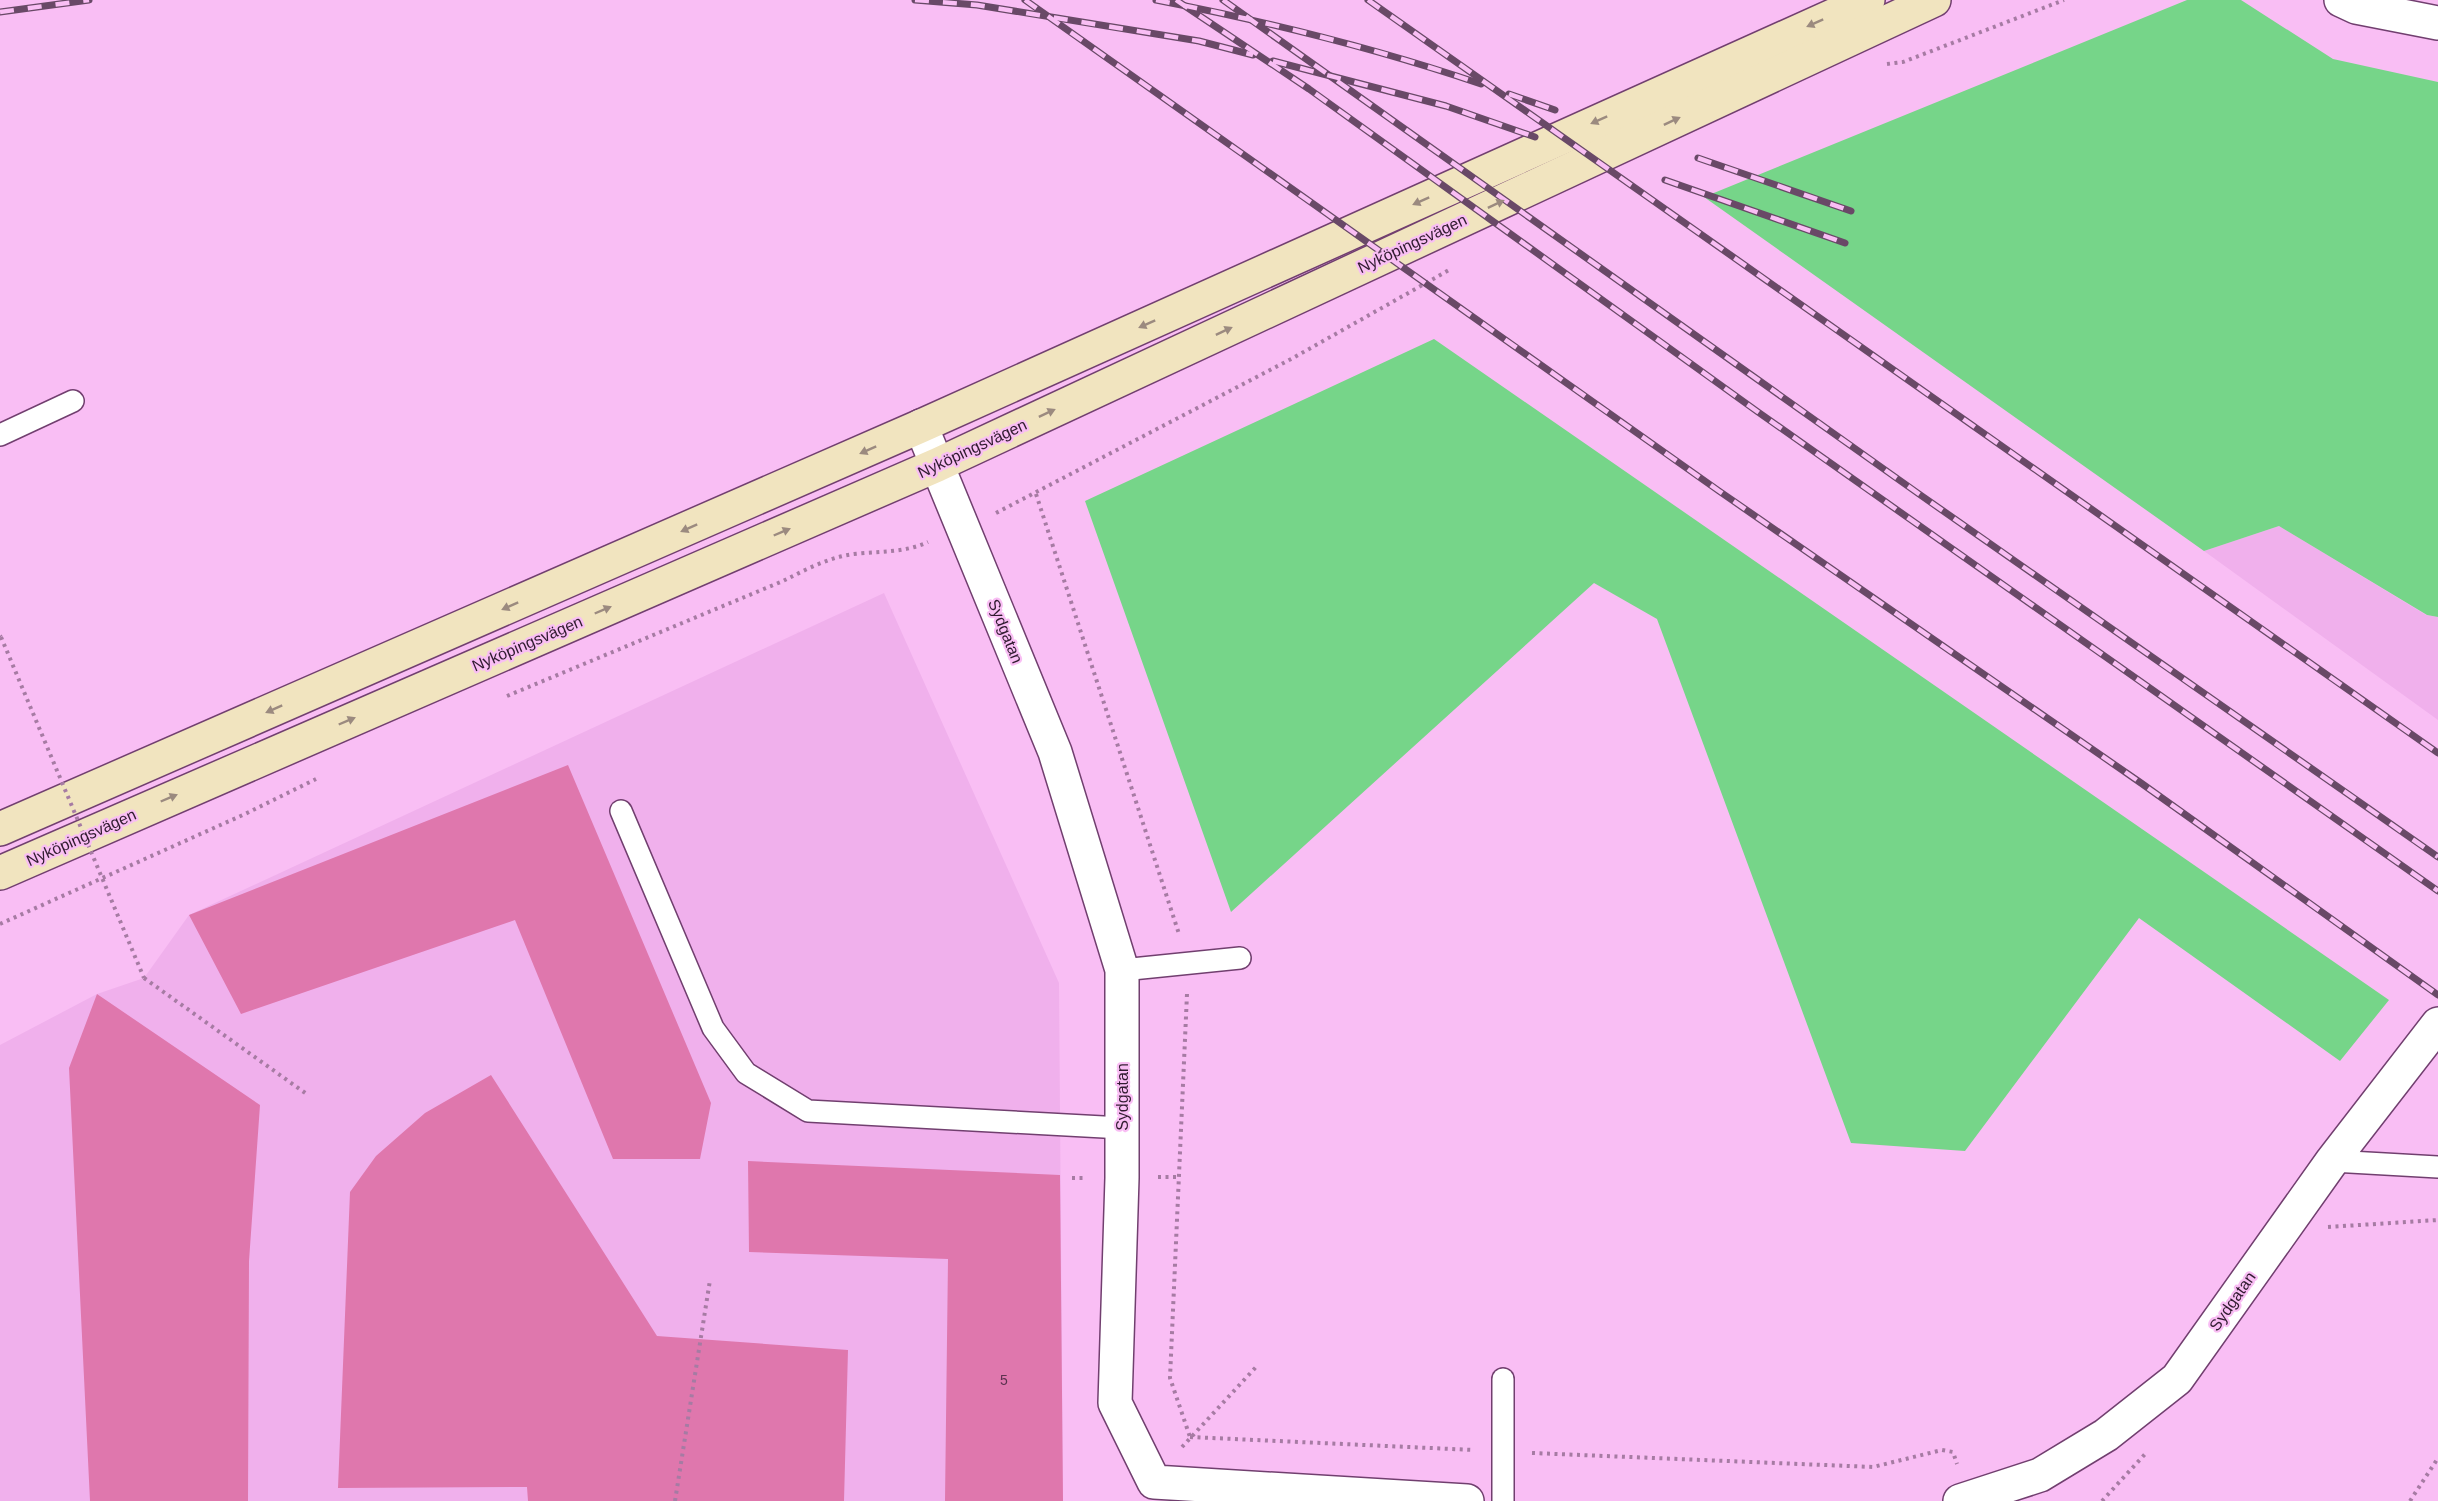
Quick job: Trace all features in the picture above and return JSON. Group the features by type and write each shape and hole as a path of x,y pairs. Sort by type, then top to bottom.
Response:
{"main road":[{"name":"Nyköpingsvägen","path":"0,829 921,426 1868,0"},
{"name":"Nyköpingsvägen","path":"0,873 937,465 1934,0"}],"street":[{"path":"2341,0 2356,7 2438,23"},
{"name":"Sydgatan","path":"921,426 1055,752 1122,970 1122,1128 1115,1403 1148,1491 1467,1501"},
{"name":"Sydgatan","path":"1964,1500 2040,1475 2106,1435 2176,1379 2332,1161 2438,1024"}],"lane":[{"path":"0,435 73,401"},
{"path":"621,811 713,1028 746,1073 808,1111 1122,1128"},
{"path":"1122,970 1240,958"},
{"path":"2332,1161 2438,1167"},
{"path":"1503,1379 1503,1501"}],"path":[{"path":"0,636 144,978 308,1095"},
{"path":"2298,1208 2331,1228 2438,1220"},
{"path":"675,1501 710,1280"},
{"path":"1257,1366 1190,1437 1873,1467 1942,1450 1953,1452 1964,1500"},
{"path":"2410,1501 2438,1458"}],"shaded area":[{"path":"2279,526 2426,615 2438,617 2438,720 2204,551"},
{"path":"884,593 1059,983 1063,1501 0,1501 0,1045 97,994 144,978 189,915"}],"green space":[{"path":"2187,0 2241,0 2333,59 2438,82 2438,617 2427,615 2279,526 2204,551 1704,197"},
{"path":"1434,339 2389,1000 2340,1061 2139,918 1965,1151 1851,1143 1657,619 1594,583 1231,912 1085,501"}],"building":[{"path":"568,765 711,1103 700,1159 613,1159 515,920 241,1014 189,915"},
{"path":"97,994 260,1105 249,1261 248,1501 90,1501 69,1068"},
{"path":"491,1075 657,1336 848,1350 844,1501 528,1501 527,1487 338,1488 350,1192 376,1156 425,1113"},
{"path":"748,1161 1060,1175 1063,1501 945,1501 948,1259 749,1252"}],"railway":[{"path":"0,12 89,0"},
{"path":"915,0 977,5 1199,41 1253,55"},
{"path":"1025,0 1719,491 2141,783 2438,995"},
{"path":"1156,0 1320,36 1481,84"},
{"path":"1176,0 1309,89 1758,412 2438,891"},
{"path":"1223,0 1919,494 2438,857"},
{"path":"1368,0 2438,753"},
{"path":"1273,61 1446,106 1535,137"},
{"path":"1509,94 1555,110"},
{"path":"1698,158 1851,211"},
{"path":"1665,180 1845,243"}]}
